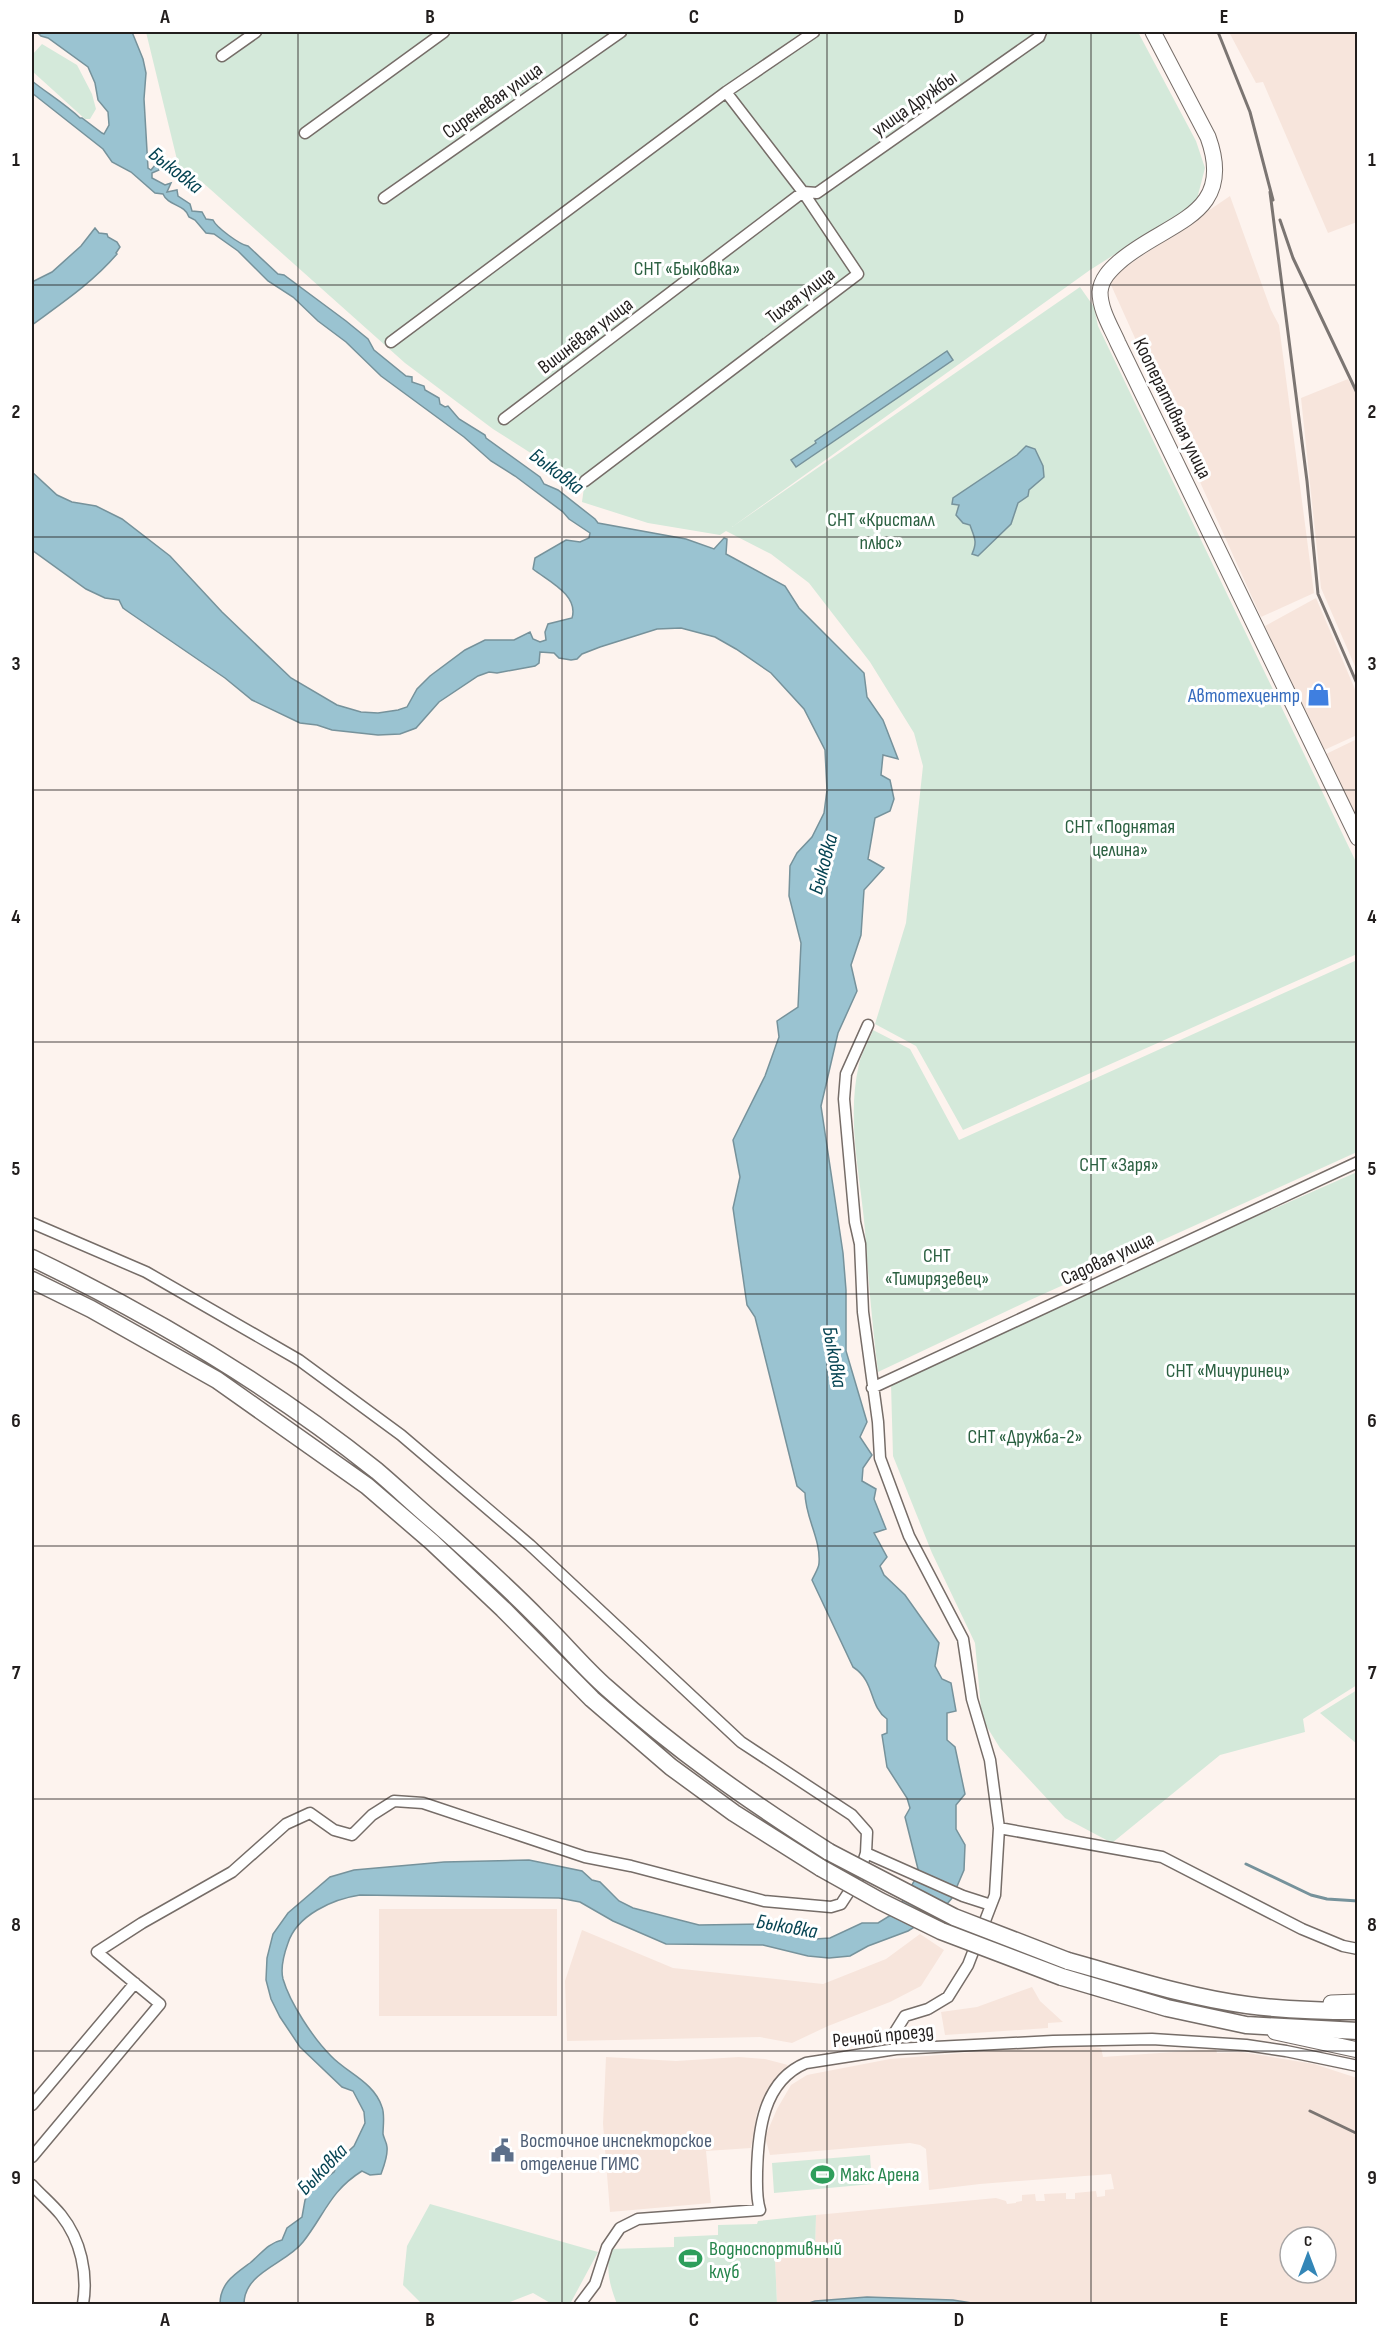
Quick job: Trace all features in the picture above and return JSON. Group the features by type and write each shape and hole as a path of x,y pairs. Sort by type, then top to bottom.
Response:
{"main road":[{"name":"Кооперативная улица","path":"1153,32 1208,137 1216,169 1213,189 1205,203 1193,214 1130,253 1113,267 1106,274 1100,289 1101,301 1118,343 1358,838"},
{"path":"32,1258 100,1291 229,1366 377,1471 521,1602 605,1686 675,1746 750,1802 874,1877 954,1917 1068,1961 1169,1990 1246,2005 1323,2011 1358,2011"},
{"path":"32,1280 92,1309 217,1380 367,1486 432,1542 592,1699 671,1767 734,1813 821,1868 880,1901 941,1930 1062,1977 1167,2008 1358,2050"},
{"path":"1228,2001 1358,2002"},
{"path":"1246,2025 1358,2031"}],"street":[{"path":"222,56 256,32"},
{"path":"305,133 444,32"},
{"name":"Сиреневая улица","path":"384,198 621,32"},
{"path":"391,342 726,92 814,32"},
{"name":"улица Дружбы","path":"803,192 817,193 1039,37 1041,32"},
{"name":"Тихая улица","path":"585,481 858,274 803,192 726,92"},
{"name":"Вишнёвая улица","path":"504,419 803,192"},
{"path":"868,1025 846,1074 844,1099 855,1222 860,1244 863,1312 878,1422 880,1458 909,1536 963,1639 972,1699 990,1760 999,1828 995,1893 968,1965 948,1997 928,2009 905,2016 895,2032 896,2049"},
{"name":"Садовая улица","path":"872,1388 1358,1161"},
{"path":"32,1223 146,1272 299,1360 401,1435 530,1545 741,1742 852,1815 867,1832 866,1853 858,1878 841,1904 831,1907 764,1901 631,1866 585,1857 423,1803 394,1801 372,1815 352,1835 334,1830 310,1813 286,1824 232,1872 97,1952 160,2004 32,2157"},
{"path":"999,1828 1162,1857 1302,1929 1343,1946 1358,1949"},
{"path":"866,1853 963,1896 991,1905"},
{"path":"32,2105 135,1983"},
{"name":"Речной проезд","path":"580,2304 595,2284 607,2247 620,2228 638,2219 760,2210 757,2191 758,2146 763,2116 776,2088 797,2067 822,2059 896,2049 1053,2041 1190,2040 1286,2051 1358,2066"},
{"path":"32,2185 62,2217 80,2250 86,2285 83,2304"}],"shaded area":[{"path":"1229,32 1357,32 1357,222 1328,233 1263,82 1256,83"},
{"path":"1230,196 1271,310 1279,325 1314,593 1261,617 1111,285 1114,275"},
{"path":"1348,379 1358,398 1357,671 1321,588 1301,398"},
{"path":"1316,598 1357,694 1357,735 1322,751 1265,626"},
{"path":"1357,739 1357,825 1324,755"},
{"path":"379,1909 557,1909 557,2016 379,2016"},
{"path":"582,1930 673,1968 823,1984 886,1959 920,1934 944,1950 921,1986 890,2002 792,2043 760,2037 567,2041 565,1981"},
{"path":"1032,1987 1040,2001 1063,2022 1048,2023 1048,2028 945,2035 941,2012 977,2007"},
{"path":"1072,2044 1101,2048 1103,2057 1216,2049 1217,2053 1241,2052 1314,2064 1357,2078 1357,2304 978,2304 953,2300 867,2297 815,2301 806,2304 777,2304 775,2258 815,2254 816,2215 996,2198 1006,2201 1007,2204 1022,2201 1022,2195 1035,2194 1036,2201 1045,2201 1044,2194 1066,2193 1066,2199 1075,2199 1075,2193 1096,2191 1097,2197 1105,2196 1105,2190 1114,2189 1111,2174 929,2190 926,2149 910,2143 770,2155 765,2137 777,2109 791,2085 807,2075 890,2059"},
{"path":"606,2057 676,2061 739,2057 765,2059 788,2065 769,2088 757,2112 751,2148 706,2151 711,2203 610,2212 603,2124"}],"green space":[{"path":"146,32 1138,32 1196,141 1205,168 1196,203 1090,270 732,527 1080,287 1094,307 1098,326 1357,864 1357,954 963,1130 916,1046 875,1024 906,923 923,766 914,733 870,662 809,583 771,554 726,531 720,535 648,523 582,502 584,487 493,429 405,363 201,181 180,172"},
{"path":"42,44 77,65 92,94 96,109 90,119 85,119 32,71 32,55"},
{"name":"СНТ «Заря»","path":"1357,960 1357,1152 1028,1301 878,1372 854,1132 855,1087 859,1064 873,1030 910,1049 959,1140"},
{"path":"1357,1172 1357,1685 1303,1719 1305,1732 1220,1755 1112,1843 1065,1818 1000,1748 982,1719 975,1643 932,1553 893,1456 891,1384 1054,1306"},
{"path":"1357,1690 1357,1744 1320,1713"},
{"name":"Макс Арена","path":"870,2155 872,2184 774,2193 772,2163"},
{"path":"430,2204 598,2252 570,2304 552,2304 533,2293 505,2304 422,2304 403,2285 407,2246"},
{"name":"Водноспортивный клуб","path":"816,2215 815,2254 775,2258 777,2304 617,2304 609,2277 608,2264 611,2249 674,2247 674,2237 718,2235 718,2225 757,2224 758,2221"}],"water":[{"name":"Быковка","path":"37,32 132,32 146,73 144,99 148,168 151,170 156,164 160,166 159,170 152,173 152,178 165,185 171,183 167,192 177,190 178,196 190,204 192,211 202,212 206,219 213,220 229,235 248,246 278,274 284,275 346,321 368,339 374,350 406,376 412,377 412,382 424,386 425,390 439,398 440,404 448,406 459,419 485,435 540,477 544,484 558,490 598,523 686,539 714,549 724,538 727,539 726,554 785,586 799,608 864,673 867,697 883,720 898,759 883,755 881,775 890,780 894,799 890,811 875,818 868,859 884,868 864,890 861,935 851,965 857,991 838,1033 821,1106 843,1253 846,1290 846,1351 867,1422 860,1437 872,1455 863,1468 862,1481 876,1489 874,1499 886,1529 874,1533 887,1557 880,1566 884,1575 905,1595 939,1643 935,1666 942,1679 951,1683 956,1711 947,1713 947,1740 955,1747 965,1794 956,1805 956,1829 965,1845 964,1870 952,1898 942,1910 908,1931 868,1946 850,1956 829,1958 808,1956 763,1945 666,1944 613,1921 580,1902 559,1898 360,1895 339,1900 317,1910 299,1924 293,1933 283,1961 283,1979 303,2020 324,2049 337,2062 367,2084 378,2098 383,2113 383,2134 387,2145 386,2157 381,2174 370,2175 362,2171 342,2187 296,2250 258,2276 251,2284 244,2304 220,2304 226,2285 234,2275 269,2246 282,2240 287,2228 302,2217 305,2200 315,2186 334,2172 340,2159 354,2146 365,2123 364,2112 353,2091 342,2087 300,2047 280,2017 271,1999 266,1980 267,1958 273,1934 288,1913 330,1877 354,1870 444,1862 529,1860 582,1871 592,1880 600,1882 619,1901 633,1908 699,1925 773,1924 815,1939 830,1938 862,1923 878,1923 896,1912 919,1873 905,1817 910,1808 907,1798 887,1767 882,1735 887,1733 887,1719 877,1707 865,1679 853,1667 812,1580 819,1565 818,1545 807,1511 805,1493 797,1486 755,1317 747,1305 733,1208 740,1177 733,1140 765,1076 779,1037 777,1021 798,1007 801,943 789,896 790,866 797,853 812,837 824,813 827,790 825,750 804,709 771,673 715,637 681,628 657,629 600,647 582,654 577,659 559,658 554,653 540,652 539,663 535,666 497,673 489,672 478,676 439,702 416,728 400,734 378,735 332,730 300,723 252,700 225,678 123,608 119,600 105,598 86,589 32,550 32,472 57,495 72,502 96,506 122,519 170,556 222,612 291,678 337,705 361,712 378,713 407,707 417,689 430,676 465,650 485,640 514,640 530,632 533,639 540,642 546,640 545,632 548,624 572,618 571,602 561,589 533,569 535,558 566,540 580,542 589,538 590,533 515,476 491,461 464,437 381,376 346,342 318,321 293,297 268,281 238,251 214,234 206,233 184,210 165,198 163,194 155,193 131,172 112,162 103,149 32,93 32,81 102,133 104,134 109,125 108,112 98,100 95,83 88,67"},
{"path":"95,228 99,233 107,234 117,242 120,247 117,254 87,283 32,325 32,282 52,272 81,246"},
{"path":"947,351 953,360 796,467 791,460 816,443 815,441"},
{"path":"1026,446 1035,449 1043,466 1044,477 1029,490 1028,496 1018,503 1011,524 978,556 972,554 975,546 974,536 970,525 963,523 956,515 959,505 952,504 953,498 1017,455"},
{"path":"867,2297 953,2300 978,2304 806,2304 815,2301"}],"waterway":[{"path":"1246,1864 1311,1895 1327,1899 1358,1901"}],"railway":[{"path":"1218,32 1250,112 1273,200"},
{"path":"1270,192 1307,481 1318,594 1358,686"},
{"path":"1280,220 1293,258 1358,395"},
{"path":"1310,2111 1358,2134"}],"place":[{"name":"Автотехцентр","path":"1318,695"},
{"name":"Восточное инспекторское отделение ГИМС","path":"502,2151"},
{"name":"Макс Арена","path":"822,2174"},
{"name":"Водноспортивный клуб","path":"691,2259"}],"park label":[{"name":"СНТ «Быковка»","path":"687,268"},
{"name":"СНТ «Кристалл плюс»","path":"881,530"},
{"name":"СНТ «Поднятая целина»","path":"1120,838"},
{"name":"СНТ «Тимирязевец»","path":"937,1266"},
{"name":"СНТ «Мичуринец»","path":"1228,1370"},
{"name":"СНТ «Дружба-2»","path":"1025,1436"}]}
